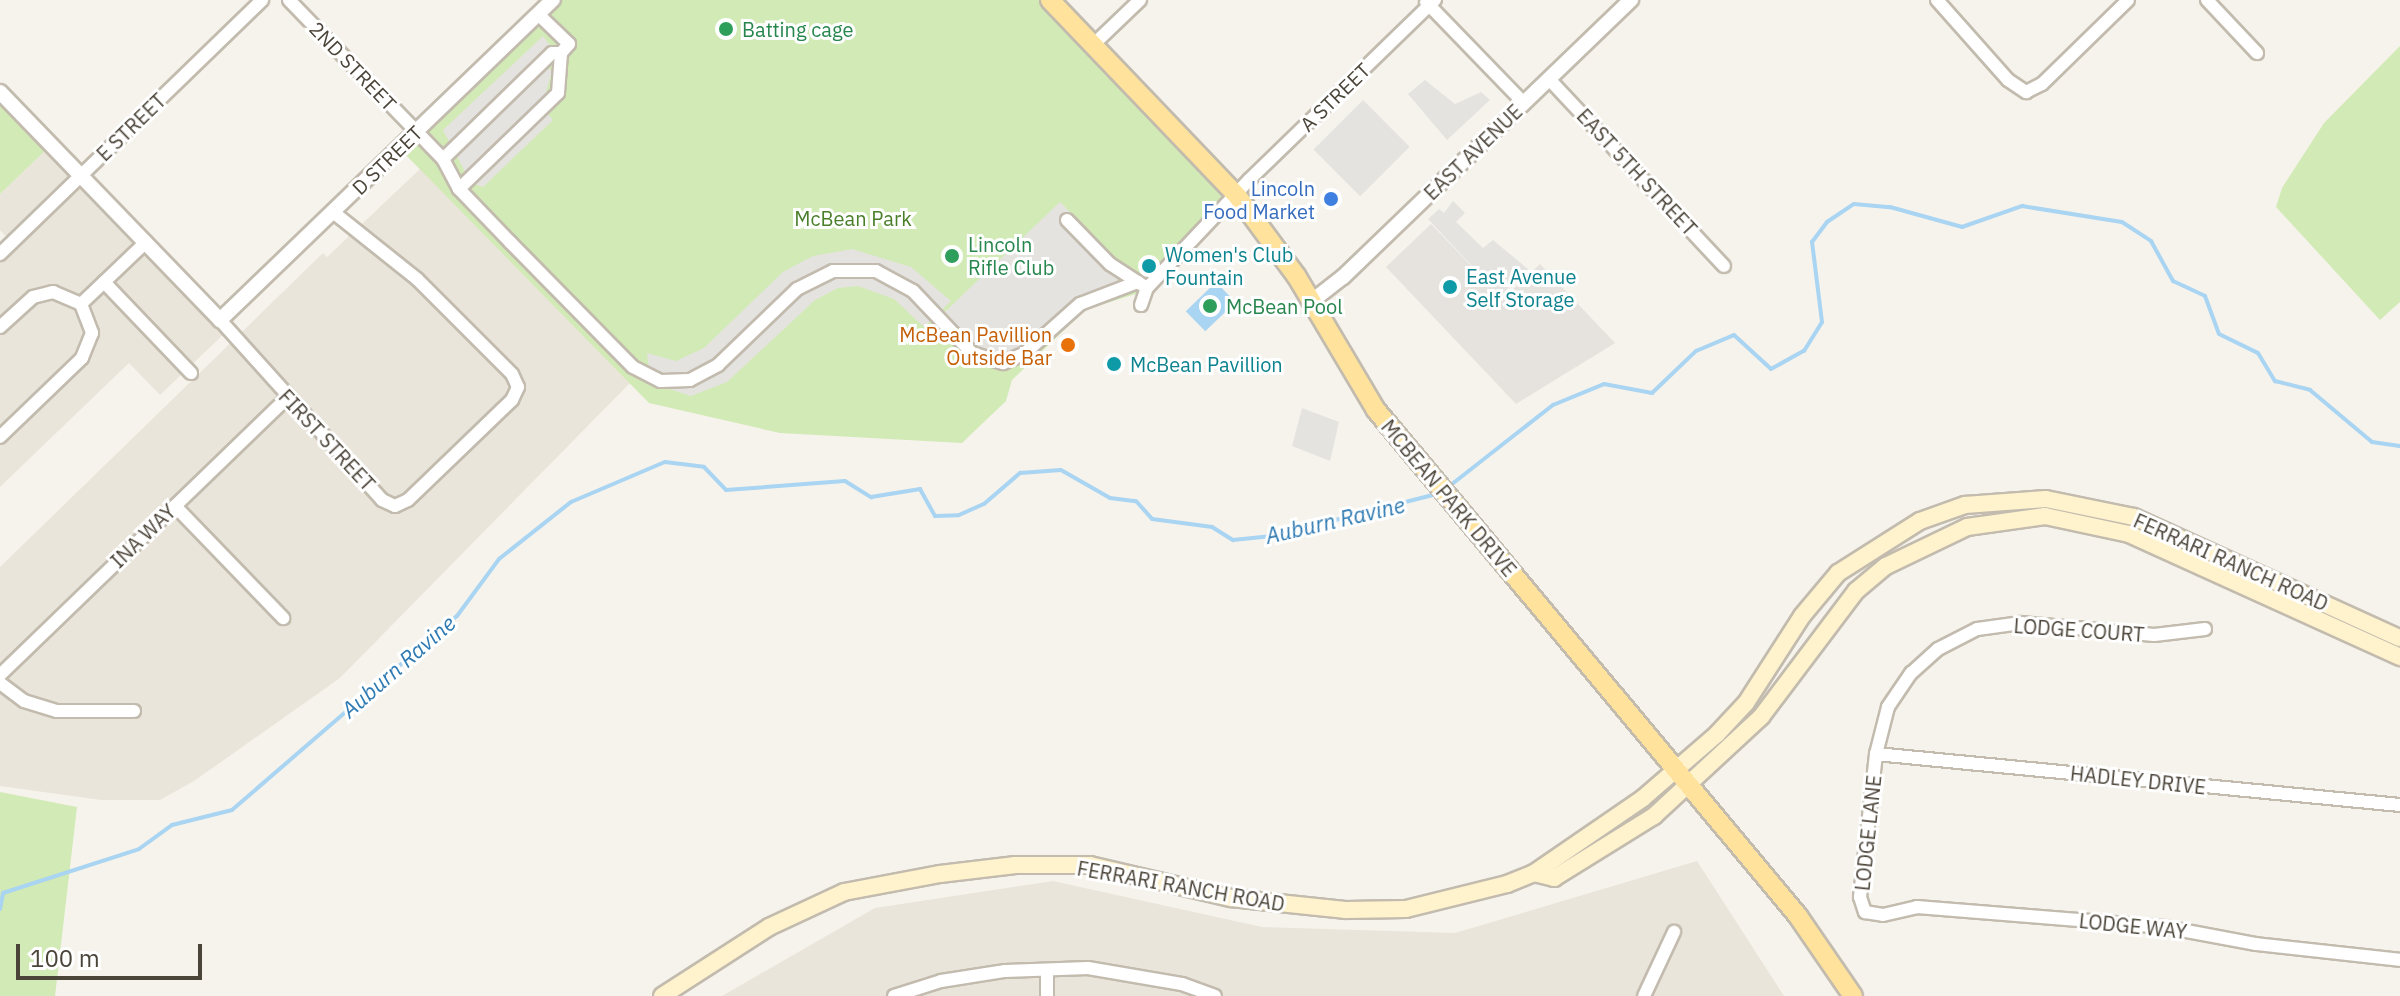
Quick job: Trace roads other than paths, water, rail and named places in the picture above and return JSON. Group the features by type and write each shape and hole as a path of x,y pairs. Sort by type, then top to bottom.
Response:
{"main road":[{"name":"MCBEAN PARK DRIVE","path":"1050,0 1237,196 1312,301 1376,410 1798,916 1853,996"},
{"name":"FERRARI RANCH ROAD","path":"662,996 769,927 844,892 940,874 1015,865 1090,865 1231,898 1346,910 1434,904 1534,873 1642,799 1746,703 1802,616 1838,573 1920,521 1965,505 2046,499 2134,517 2400,638"},
{"name":"FERRARI RANCH ROAD","path":"1534,873 1554,878 1597,856 1687,786 1761,717 1856,591 1886,566 1967,527 2045,516 2093,525 2166,549 2400,657"},
{"path":"2310,615 2400,667"}],"street":[{"name":"E STREET","path":"0,254 262,0"},
{"name":"2ND STREET","path":"289,0 443,159 459,189 633,367 661,381 690,380 718,365 797,289 833,271 876,271 913,291 972,353 1003,363 1025,353 1080,304 1143,285"},
{"name":"D STREET","path":"220,320 553,0"},
{"path":"1093,45 1140,0"},
{"name":"EAST AVENUE","path":"1312,301 1631,0"},
{"path":"1937,0 2008,80 2026,92 2042,84 2128,0"},
{"path":"2207,0 2257,53"},
{"path":"1429,2 1524,103"},
{"name":"A STREET","path":"1143,285 1237,196 1429,2"},
{"path":"459,189 558,93 561,53 569,44 538,14"},
{"path":"443,159 552,53 561,53"},
{"name":"EAST 5TH STREET","path":"1549,79 1724,266"},
{"name":"FIRST STREET","path":"0,92 220,320 382,500 395,506 408,500 512,400 518,387 512,374 417,279 333,212"},
{"path":"1067,220 1110,264 1143,285 1141,305"},
{"path":"81,304 146,242"},
{"path":"104,282 191,373"},
{"path":"0,327 39,294 60,292 81,304 92,325 86,352 0,437"},
{"name":"INA WAY","path":"0,675 287,398"},
{"path":"175,506 283,618"},
{"name":"LODGE COURT","path":"1876,754 1888,707 1911,673 1938,649 1977,629 2021,623 2154,635 2205,629"},
{"path":"0,683 24,701 57,711 134,711"},
{"name":"HADLEY DRIVE","path":"1876,754 2400,805"},
{"name":"LODGE LANE","path":"1865,912 1860,897 1876,754"},
{"name":"LODGE WAY","path":"1865,912 1883,915 1917,907 2150,926 2256,944 2400,960"},
{"path":"1644,996 1674,932"},
{"path":"894,996 941,981 1088,968 1134,975 1215,996"},
{"path":"1047,971 1047,996"}],"water":[{"name":"McBean Pool","path":"1216,282 1235,302 1205,331 1186,311"}],"waterway":[{"name":"Auburn Ravine","path":"1447,488 1553,405 1604,384 1652,393 1696,351 1734,335 1771,369 1804,351 1822,322 1812,242 1827,222 1854,204 1890,207 1962,227 2022,206 2122,222 2151,241 2173,281 2205,296 2219,334 2258,353 2275,381 2310,390 2372,442 2400,446"},
{"name":"Auburn Ravine","path":"0,909 3,893 139,849 172,825 232,810 457,616 499,559 571,502 665,462 704,467 726,490 845,481 871,497 920,489 935,516 959,515 984,504 1020,473 1061,470 1110,498 1136,501 1152,519 1212,527 1233,540 1273,536 1440,493"}],"place":[{"name":"Batting cage","path":"726,29"},
{"name":"Lincoln Food Market","path":"1331,199"},
{"name":"Lincoln Rifle Club","path":"952,256"},
{"name":"Women's Club Fountain","path":"1149,266"},
{"name":"East Avenue Self Storage","path":"1450,287"},
{"name":"McBean Pool","path":"1210,306"},
{"name":"McBean Pavillion Outside Bar","path":"1068,345"},
{"name":"McBean Pavillion","path":"1114,364"}],"park label":[{"name":"McBean Park","path":"853,218"}]}
